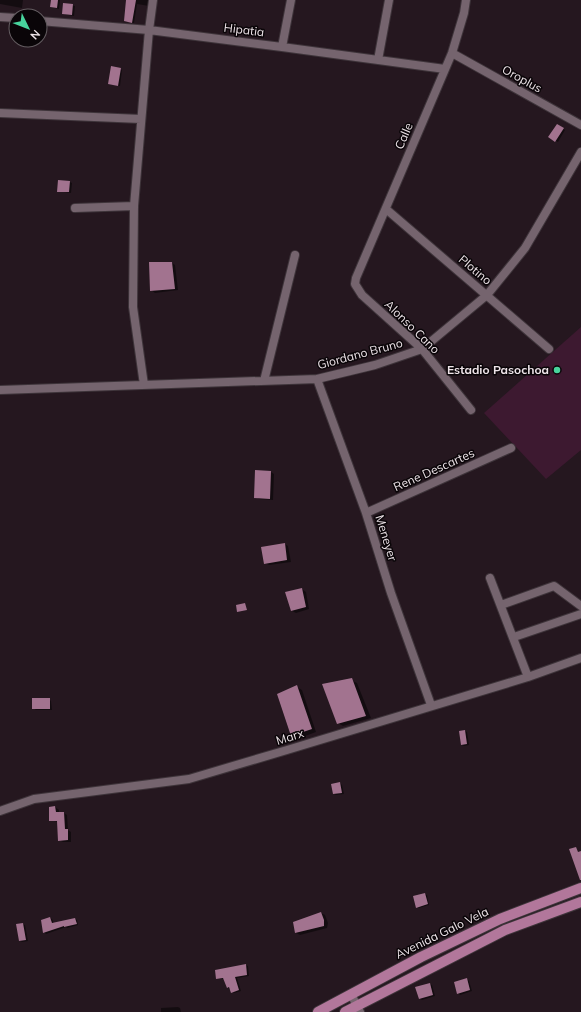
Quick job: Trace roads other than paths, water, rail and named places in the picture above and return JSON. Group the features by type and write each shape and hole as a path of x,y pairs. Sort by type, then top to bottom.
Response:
{"main road":[{"name":"Avenida Galo Vela","path":"318,1012 421,956 500,919 581,888"},
{"path":"345,1012 358,1009 505,930 581,902"},
{"path":"500,919 505,930"}],"street":[{"path":"144,385 132,307 134,206 148,30 154,0"},
{"path":"282,47 291,0"},
{"path":"378,60 389,0"},
{"name":"Calle","path":"356,278 452,53 464,13 466,0"},
{"name":"Hipatia","path":"48,22 148,30 445,70"},
{"name":"Oroplus","path":"452,53 581,125"},
{"path":"0,114 141,119"},
{"name":"Giordano Bruno","path":"0,390 317,379 375,365 422,349 487,295 525,248 581,152"},
{"path":"75,208 134,206"},
{"name":"Plotino","path":"386,209 549,349"},
{"path":"264,381 294,255"},
{"name":"Alonso Cano","path":"356,278 355,284 362,295 422,349 471,410"},
{"name":"Meneyer","path":"317,379 366,513 390,593 431,705"},
{"name":"Rene Descartes","path":"366,513 511,448"},
{"path":"490,578 514,637 528,677"},
{"path":"501,605 554,586 581,606"},
{"path":"514,637 581,614"},
{"name":"Marx","path":"0,811 34,799 189,779 528,677 581,658"},
{"path":"351,994 358,1009"}],"place":[{"name":"Estadio Pasochoa","path":"557,370"}]}
